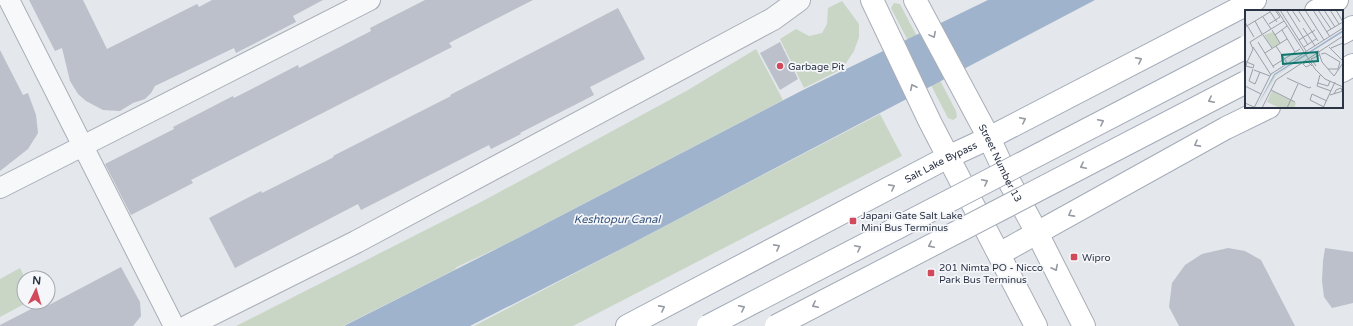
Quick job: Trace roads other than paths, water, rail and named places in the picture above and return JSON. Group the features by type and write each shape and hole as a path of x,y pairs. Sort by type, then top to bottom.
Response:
{"main road":[{"path":"872,0 930,122 1036,326"},
{"name":"Street Number 13","path":"915,0 989,138 1009,181 1084,326"},
{"name":"Salt Lake Bypass","path":"628,326 948,157 989,138 1255,0"},
{"path":"1318,10 1337,0"},
{"path":"1343,32 1353,27"},
{"path":"708,326 1245,48"},
{"path":"1343,70 1353,65"},
{"path":"776,326 1245,83"},
{"path":"999,254 1220,132 1267,108"}],"street":[{"path":"8,0 174,326"},
{"path":"0,188 370,0"},
{"path":"188,326 363,238 773,19 799,0"}],"water":[{"name":"Keshtopur Canal","path":"988,0 1095,0 627,246 470,326 344,326 518,238 803,90"}],"place":[{"name":"Garbage Pit","path":"780,66"},
{"name":"Japani Gate Salt Lake Mini Bus Terminus","path":"853,221"},
{"name":"Wipro","path":"1074,257"},
{"name":"201 Nimta PO - Nicco Park Bus Terminus","path":"931,273"}]}
